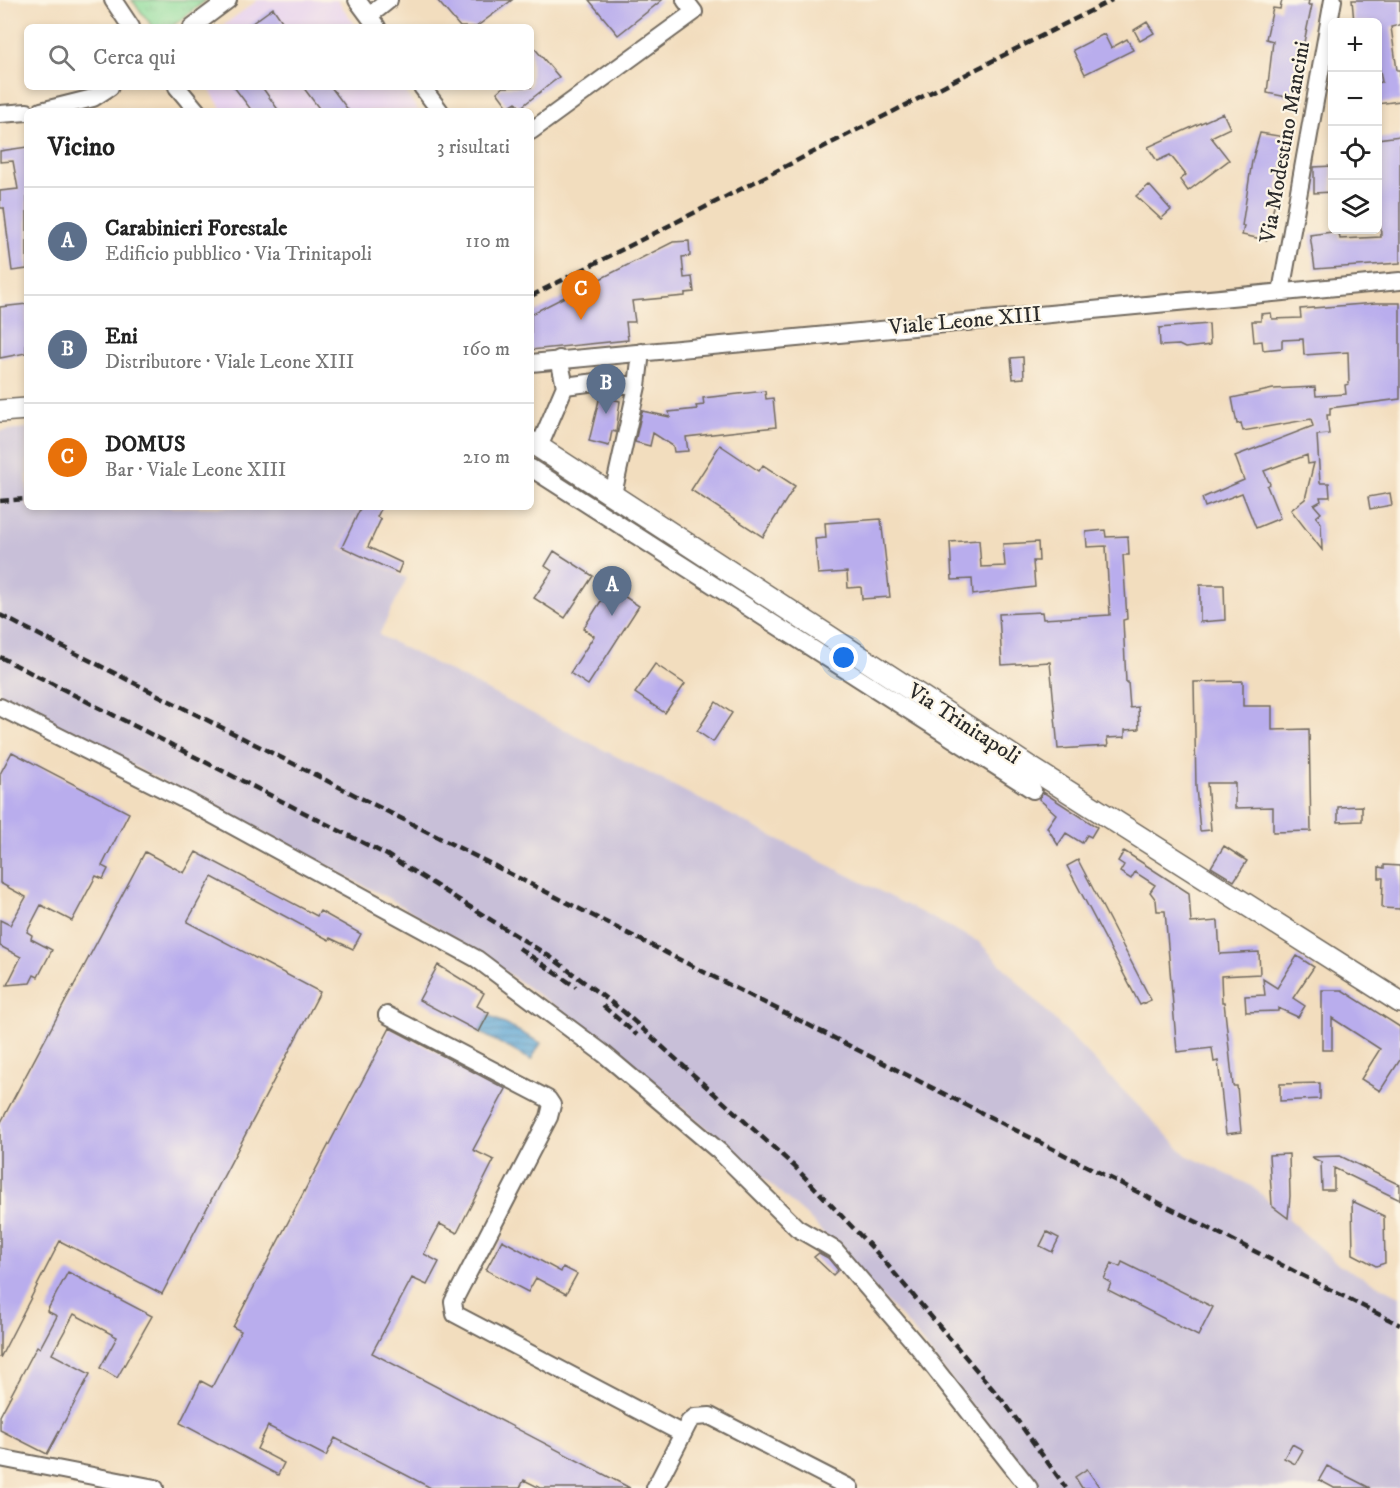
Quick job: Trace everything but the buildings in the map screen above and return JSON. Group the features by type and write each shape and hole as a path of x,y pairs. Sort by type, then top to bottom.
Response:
{"main road":[{"path":"0,411 24,409"},
{"name":"Via Trinitapoli","path":"535,445 638,510 705,567 888,685 1400,1002"}],"street":[{"path":"113,0 129,24"},
{"path":"196,24 228,0"},
{"path":"357,0 373,21 389,0"},
{"name":"Via Modestino Mancini","path":"1281,292 1333,0"},
{"path":"534,129 690,6"},
{"path":"53,108 93,98 105,90"},
{"path":"180,90 194,108"},
{"path":"424,90 438,108"},
{"path":"0,114 24,112"},
{"name":"Viale Leone XIII","path":"534,363 1400,281"},
{"path":"613,494 637,386 641,352"},
{"path":"535,445 565,386 559,360"},
{"path":"565,386 596,382 637,386"},
{"path":"549,479 561,461"},
{"path":"534,470 628,530 705,567"},
{"path":"628,530 638,510"},
{"path":"888,685 1033,790"},
{"path":"0,707 191,803 477,959 604,1054 720,1152 796,1228 835,1250 919,1348 1029,1488"},
{"path":"387,1014 548,1099 552,1105 549,1117 453,1302 455,1314 683,1434"},
{"path":"655,1488 683,1434 695,1417 710,1416 850,1488"},
{"path":"0,1458 155,1488"}],"shaded area":[{"path":"258,0 337,0 355,24 225,24"},
{"path":"210,90 403,90 417,108 221,108"},
{"path":"24,428 24,510 359,510 340,548 407,578 379,635 979,942 1186,1155 1252,1186 1339,1265 1400,1296 1400,1488 1035,1488 912,1329 807,1216 676,1102 563,1012 486,958 394,901 105,751 0,701 0,431"}],"green space":[{"path":"132,0 206,0 175,24 151,24"}],"water":[{"path":"488,1015 541,1043 531,1060 479,1032"}],"railway":[{"path":"534,294 1112,0"},
{"path":"0,501 24,499"},
{"path":"0,615 1400,1325"},
{"path":"0,657 387,855 552,958 624,1012 794,1166 879,1255 1007,1406 1066,1488"},
{"path":"519,948 576,987"},
{"path":"603,1006 637,1035"}],"place":[{"name":"DOMUS","path":"581,320"},
{"name":"Eni","path":"606,414"},
{"name":"Carabinieri Forestale","path":"612,616"}]}
